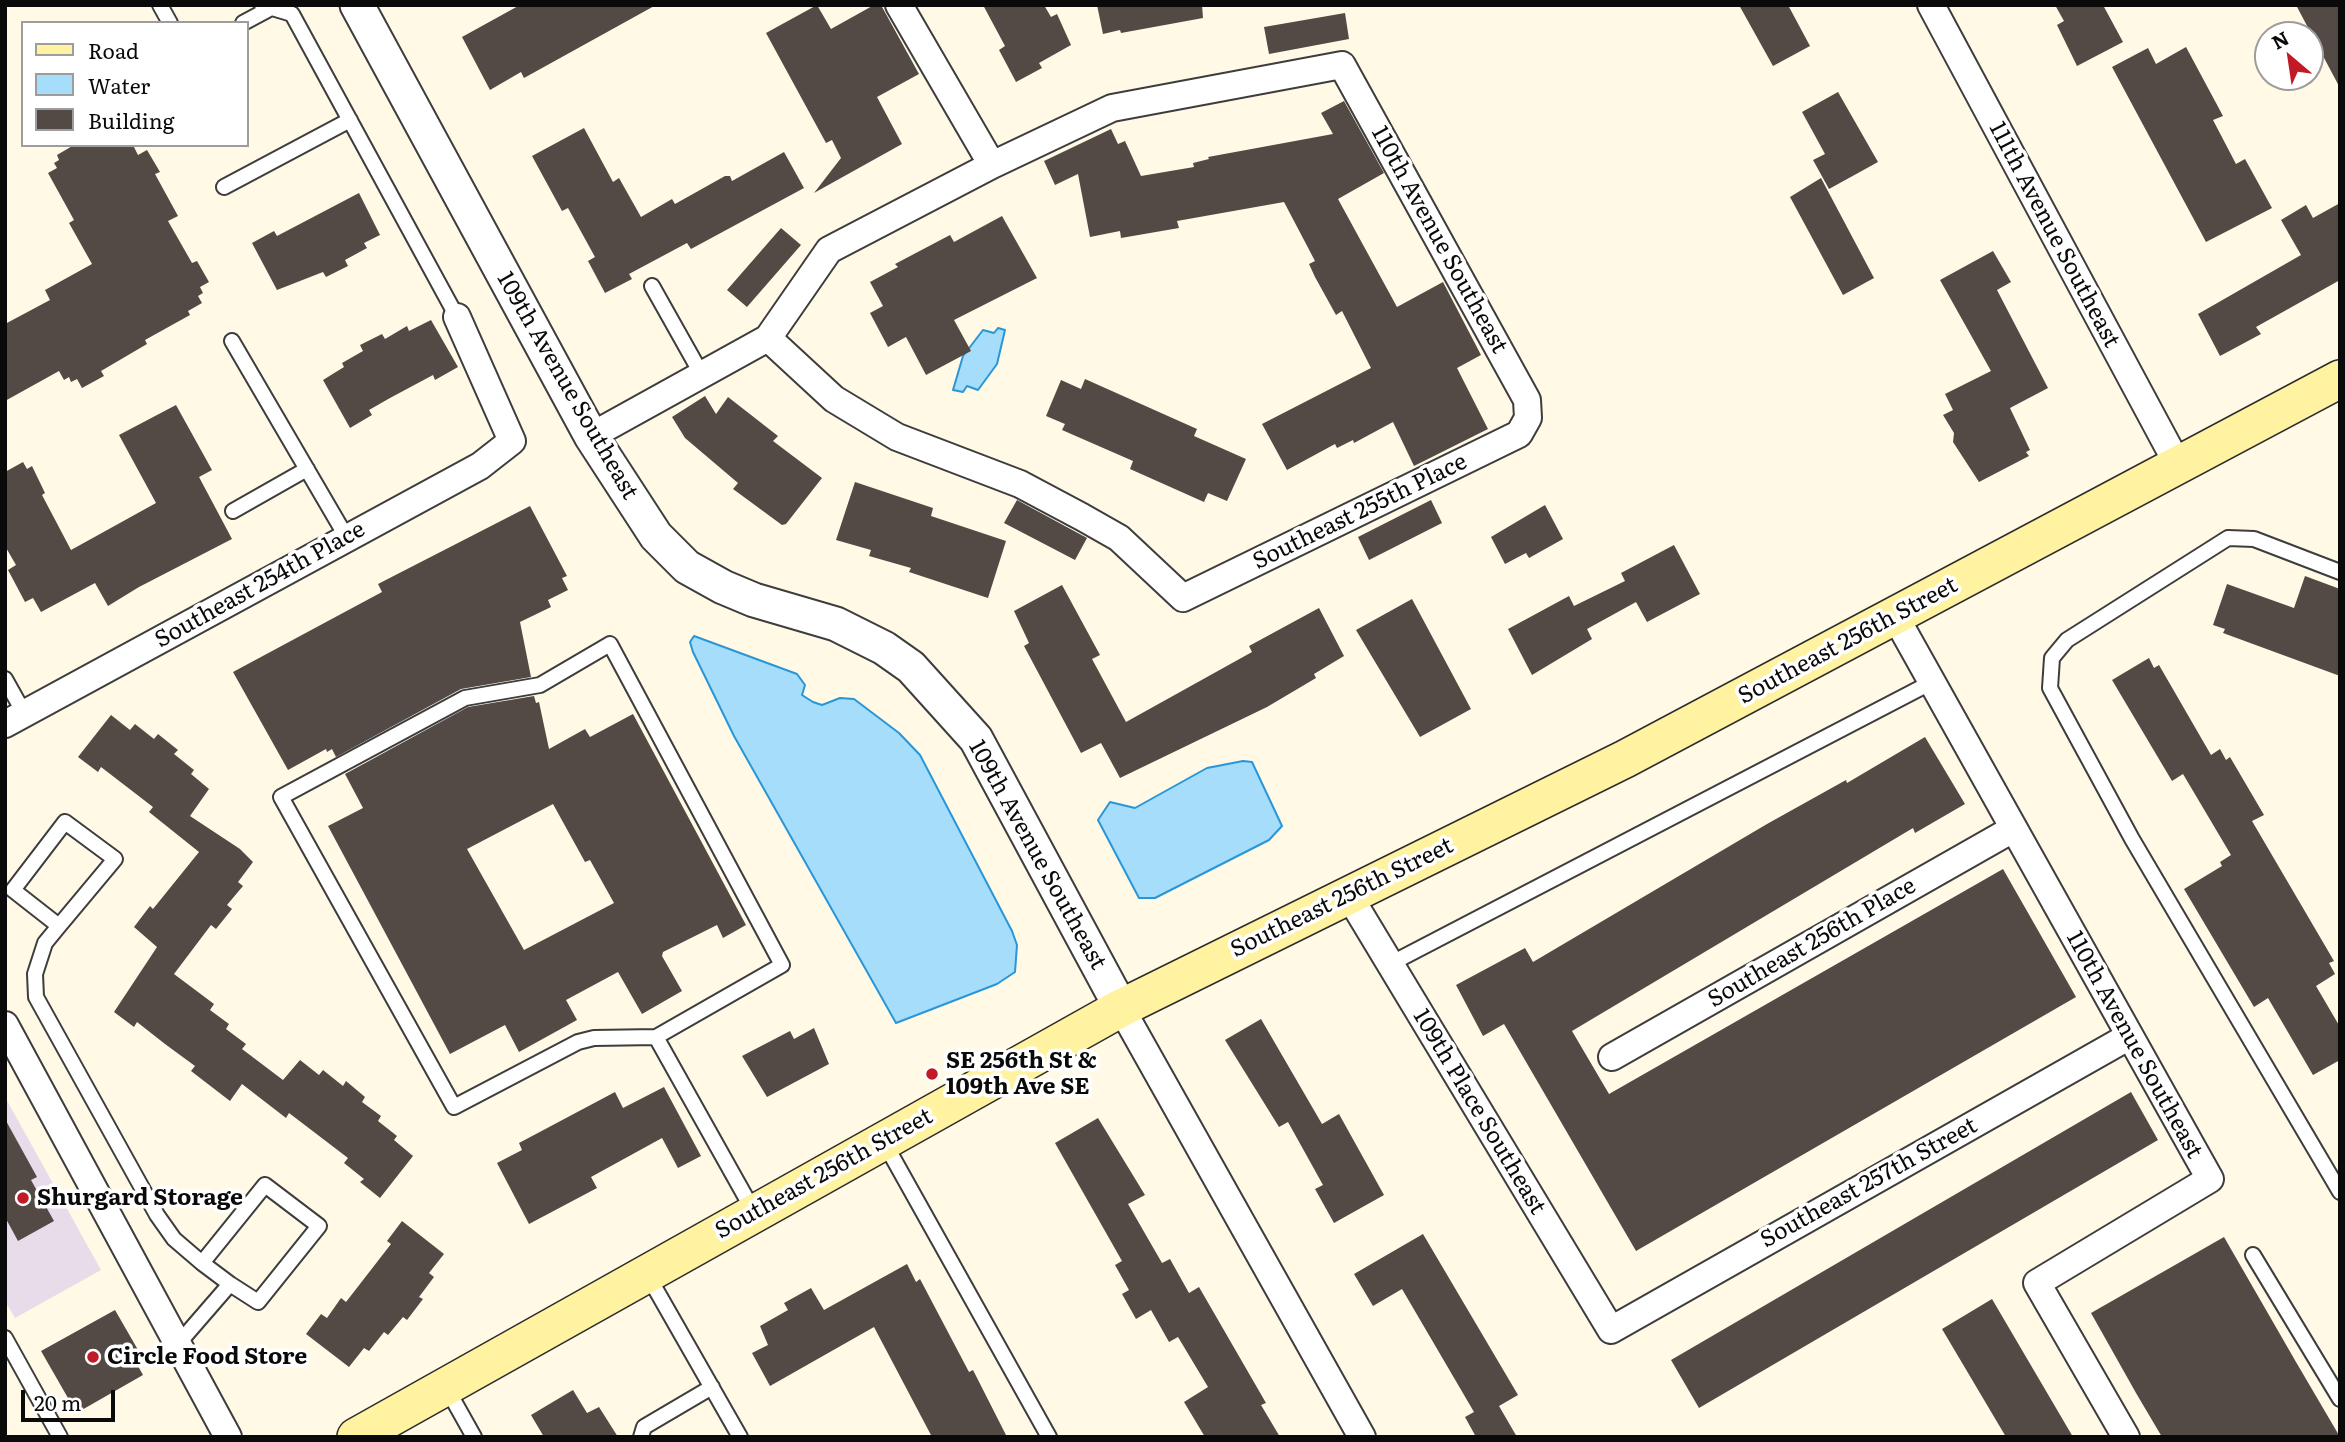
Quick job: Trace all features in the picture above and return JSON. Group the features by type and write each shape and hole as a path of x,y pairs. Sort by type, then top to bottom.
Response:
{"main road":[{"name":"Southeast 256th Street","path":"356,1437 1121,1008 1625,759 2340,379"}],"street":[{"name":"109th Avenue Southeast","path":"357,5 591,436 656,536 687,567 754,600 836,624 884,648 911,667 976,739 1121,1008 1362,1437"},
{"path":"591,436 768,338 829,250 992,165 899,5"},
{"name":"111th Avenue Southeast","path":"1931,5 2178,465"},
{"name":"110th Avenue Southeast","path":"992,165 1112,107 1342,65 1527,400 1528,418"},
{"name":"Southeast 254th Place","path":"15,719 480,466 512,441 457,317"},
{"name":"Southeast 255th Place","path":"768,338 834,399 897,437 1020,484 1082,517 1119,538 1183,597 1519,434 1528,418"},
{"name":"110th Avenue Southeast","path":"1895,616 2128,1037 2210,1179 2038,1283 2126,1437"},
{"name":"Southeast 256th Place","path":"1612,1057 2013,829"},
{"name":"109th Place Southeast","path":"1348,894 1611,1330"},
{"path":"5,1025 228,1437"},
{"name":"Southeast 257th Street","path":"1611,1330 2128,1037"}],"lane":[{"path":"160,5 169,21"},
{"path":"246,21 266,6 292,14 457,317"},
{"path":"225,187 350,120"},
{"path":"652,286 702,375"},
{"path":"232,341 347,538"},
{"path":"233,511 307,469"},
{"path":"2340,572 2253,539 2228,538 2067,640 2052,658 2050,688 2132,839 2340,1192"},
{"path":"610,644 782,965 656,1037 594,1038 578,1042 454,1107 281,797 465,698 540,685 610,644"},
{"path":"5,679 15,719"},
{"path":"1390,964 1932,682"},
{"path":"60,926 9,892 65,822 115,859 60,926 45,943 35,974 36,997 157,1215 174,1239 202,1263 258,1302 319,1226 265,1185 202,1263"},
{"path":"656,1037 754,1213"},
{"path":"884,1140 1049,1437"},
{"path":"2253,1255 2340,1399"},
{"path":"646,1273 740,1437"},
{"path":"178,1344 230,1284"},
{"path":"5,1338 60,1437"},
{"path":"446,1386 474,1437"},
{"path":"641,1437 644,1427 712,1387"}],"shaded area":[{"path":"5,1097 101,1270 15,1318 5,1301"}],"water":[{"path":"998,328 1005,330 997,364 978,390 967,386 963,392 953,390 963,356 983,330 994,333"},
{"path":"694,636 797,674 805,685 802,695 813,702 822,705 840,698 854,699 899,733 920,755 1012,931 1017,945 1015,972 997,984 896,1023 734,736 693,652 690,642"},
{"path":"1243,761 1252,762 1282,826 1269,840 1155,898 1139,898 1098,820 1110,802 1135,808 1207,768"}],"building":[{"path":"520,5 656,5 524,78 521,72 490,90 462,37"},
{"path":"817,5 831,29 874,5 881,5 919,74 877,97 902,144 814,193 841,158 832,140 826,143 766,33"},
{"path":"983,5 1044,5 1051,17 1057,14 1071,45 1039,63 1042,68 1016,82 999,50 1005,46"},
{"path":"1097,5 1202,5 1203,18 1103,34"},
{"path":"1739,5 1788,5 1810,46 1773,66"},
{"path":"2055,5 2103,5 2123,42 2077,66 2057,25 2064,21"},
{"path":"2296,5 2340,5 2340,88 2324,58 2324,21 2304,21"},
{"path":"1345,13 1349,39 1269,54 1264,27"},
{"path":"2186,47 2223,116 2213,120 2236,164 2245,159 2272,208 2206,242 2112,67 2148,48 2156,64"},
{"path":"1838,92 1878,162 1829,189 1813,160 1825,154 1802,112"},
{"path":"1344,101 1384,173 1338,199 1397,307 1443,282 1481,355 1457,368 1488,429 1414,466 1393,422 1354,443 1353,440 1337,448 1335,444 1287,470 1262,424 1371,368 1342,311 1336,315 1315,277 1309,264 1315,261 1284,202 1177,221 1179,228 1121,238 1120,231 1090,237 1078,174 1055,185 1044,161 1111,129 1118,144 1125,141 1141,176 1194,167 1193,163 1209,159 1208,157 1333,134 1321,113"},
{"path":"584,128 613,182 619,178 641,217 672,199 675,204 725,176 730,176 732,181 784,152 804,188 691,249 687,243 629,274 632,279 605,293 588,261 595,257 568,208 562,211 532,156"},
{"path":"71,147 134,147 138,155 147,150 160,172 155,174 178,216 168,221 192,263 197,261 209,282 200,287 203,293 198,296 202,303 188,311 190,315 145,340 147,344 101,371 104,376 82,388 77,379 71,382 69,377 64,380 59,371 5,401 5,324 50,300 45,290 92,264 69,223 74,220 48,173 57,168 54,163 59,160 57,155"},
{"path":"1821,178 1874,278 1843,295 1790,197"},
{"path":"359,193 380,235 364,243 367,248 345,260 348,266 326,277 323,272 277,290 252,243 274,231 277,236"},
{"path":"2340,203 2340,280 2256,327 2261,334 2220,356 2198,314 2301,255 2281,220 2306,205 2313,218"},
{"path":"1002,216 1037,278 954,320 971,351 926,375 906,337 888,347 870,313 883,306 870,282 898,267 895,264 950,235 954,242"},
{"path":"781,228 801,245 747,307 727,290"},
{"path":"1993,251 2011,282 1997,290 2048,388 2010,408 2030,450 2026,452 2029,456 1979,482 1953,442 1954,433 1943,415 1953,410 1945,394 1991,371 1940,280"},
{"path":"431,320 458,367 435,380 433,375 390,398 369,410 372,415 350,428 323,380 344,367 342,363 363,351 360,345 382,334 385,339 407,326 409,331"},
{"path":"1085,379 1197,429 1194,436 1246,459 1227,501 1208,493 1204,502 1130,469 1133,461 1062,430 1065,424 1046,416 1061,380 1081,389"},
{"path":"705,396 716,414 728,397 778,436 773,441 822,478 786,524 782,525 733,489 738,483 685,438 672,417"},
{"path":"176,405 212,470 199,477 232,539 108,606 95,583 41,612 33,598 25,602 8,570 16,565 5,546 5,472 23,462 27,469 32,466 45,493 42,495 71,550 156,503 119,435"},
{"path":"855,482 933,508 931,516 1006,541 988,598 909,572 911,568 869,556 871,550 836,540"},
{"path":"1017,500 1087,538 1075,560 1004,523"},
{"path":"1431,500 1442,523 1369,560 1358,537"},
{"path":"1545,505 1563,539 1529,558 1526,553 1505,564 1491,537"},
{"path":"530,506 567,576 562,578 568,590 548,600 551,607 520,622 531,677 461,689 336,757 332,749 327,752 326,749 288,770 233,672 382,592 378,584"},
{"path":"1674,545 1700,594 1647,622 1636,602 1587,629 1592,639 1532,675 1508,629 1569,596 1574,606 1625,581 1621,573"},
{"path":"2305,576 2340,589 2340,676 2223,633 2225,629 2213,625 2227,584 2294,608"},
{"path":"1062,585 1100,655 1092,659 1126,722 1252,652 1249,646 1319,608 1344,656 1314,674 1316,678 1267,707 1120,778 1101,743 1081,753 1024,646 1029,643 1014,611"},
{"path":"1412,599 1471,709 1420,737 1356,630"},
{"path":"2149,658 2154,668 2159,665 2211,755 2220,749 2226,760 2230,757 2264,815 2252,821 2334,961 2329,963 2335,974 2316,986 2340,1027 2340,1060 2313,1075 2268,998 2254,1007 2184,889 2222,866 2220,862 2231,855 2183,774 2172,781 2112,680"},
{"path":"534,696 536,703 539,702 549,749 585,729 590,737 633,714 746,925 723,938 717,925 663,952 662,956 682,991 642,1014 618,972 566,1000 577,1020 519,1052 505,1025 450,1054 328,826 363,808 345,774 468,707","holes":["553,804 585,862 590,860 614,903 524,950 467,849"]},
{"path":"111,715 130,730 135,724 154,739 158,734 178,750 174,754 194,770 191,774 209,789 190,816 240,849 253,862 238,882 243,886 227,905 232,909 216,929 211,925 174,974 214,1004 210,1010 229,1024 226,1029 246,1044 242,1049 283,1080 300,1060 319,1075 323,1070 343,1086 346,1081 365,1097 362,1102 381,1116 378,1121 397,1136 394,1140 413,1156 380,1198 360,1182 364,1179 344,1163 348,1158 289,1113 286,1118 242,1084 230,1101 191,1071 195,1066 137,1022 134,1027 114,1012 157,947 134,927 150,906 153,909 199,852 149,812 153,807 101,767 98,772 78,757"},
{"path":"1925,737 1965,804 1915,833 1913,828 1572,1031 1609,1094 2003,869 2076,997 1636,1251 1504,1024 1483,1036 1456,985 1525,948 1533,962 1767,824 1846,780 1847,783"},
{"path":"1261,1019 1322,1124 1339,1114 1384,1195 1334,1223 1315,1189 1323,1185 1288,1122 1279,1127 1225,1040"},
{"path":"814,1028 829,1064 767,1097 742,1056 790,1031 794,1039"},
{"path":"664,1087 701,1156 678,1168 662,1138 591,1177 597,1188 529,1224 497,1163 522,1150 519,1143 615,1092 623,1108"},
{"path":"2131,1092 2158,1140 1699,1408 1671,1360"},
{"path":"1098,1118 1145,1195 1128,1204 1162,1263 1170,1259 1189,1293 1199,1287 1266,1403 1261,1405 1280,1437 1205,1437 1184,1402 1208,1387 1178,1337 1169,1342 1151,1310 1136,1319 1122,1294 1129,1290 1115,1265 1122,1261 1055,1143"},
{"name":"Shurgard Storage","path":"5,1119 37,1177 31,1180 54,1221 18,1241 5,1217"},
{"path":"402,1221 444,1254 429,1273 434,1277 419,1297 423,1299 407,1320 403,1317 388,1335 384,1332 369,1351 364,1348 349,1367 306,1334 321,1314 327,1318 341,1298 346,1302 391,1244 387,1241"},
{"path":"1423,1234 1518,1395 1499,1406 1517,1437 1476,1437 1465,1417 1474,1412 1402,1289 1373,1306 1354,1274"},
{"path":"2224,1237 2340,1437 2162,1437 2136,1393 2091,1313"},
{"path":"907,1264 916,1282 920,1279 969,1372 973,1370 1007,1437 932,1437 874,1327 770,1386 752,1353 768,1345 760,1326 788,1310 784,1303 811,1288 824,1310"},
{"path":"1992,1299 2073,1437 2006,1437 1942,1329"},
{"name":"Circle Food Store","path":"115,1310 145,1362 138,1366 143,1375 80,1411 75,1402 72,1405 41,1351"},
{"path":"573,1390 587,1413 599,1407 618,1437 544,1437 531,1415"}],"place":[{"name":"SE 256th St & 109th Ave SE","path":"932,1074"},
{"name":"Shurgard Storage","path":"23,1198"},
{"name":"Circle Food Store","path":"93,1357"}]}
